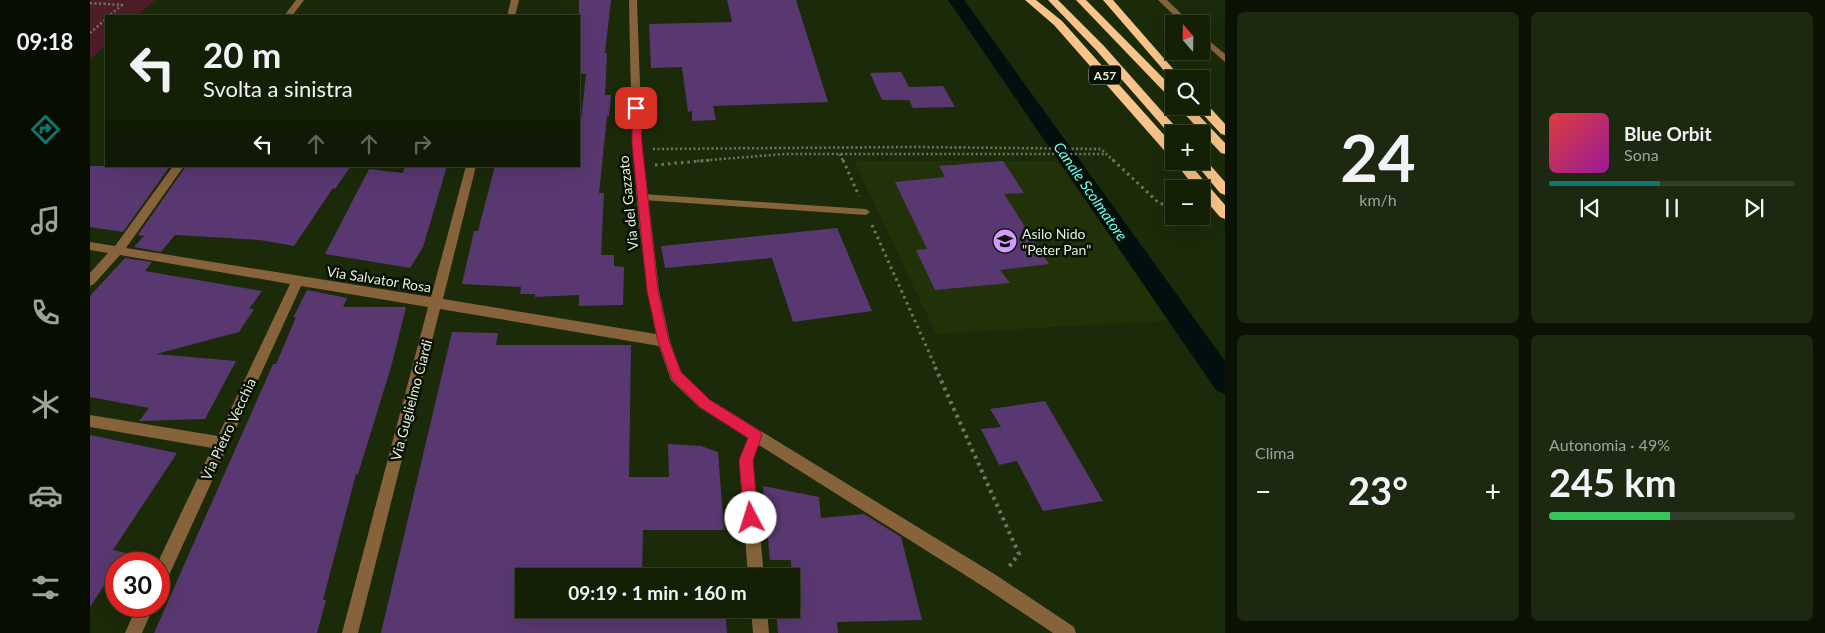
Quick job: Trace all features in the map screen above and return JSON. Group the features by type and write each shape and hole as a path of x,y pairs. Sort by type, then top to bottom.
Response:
{"highway":[{"name":"A57","path":"1030,0 1058,23 1165,144"},
{"name":"A57","path":"1053,0 1100,48 1168,125"},
{"name":"A57","path":"1081,0 1165,87"},
{"path":"1108,0 1169,70"},
{"path":"1192,115 1225,150"},
{"path":"1210,115 1225,131"},
{"path":"1188,170 1225,214"},
{"path":"1208,170 1225,190"}],"street":[{"path":"289,15 300,0"},
{"path":"511,15 515,0"},
{"name":"Via del Gazzato","path":"633,0 638,149 653,291 664,341 676,376 705,404 995,584 1068,633"},
{"path":"1162,0 1178,15"},
{"path":"1210,44 1225,58"},
{"path":"90,281 117,251 178,167"},
{"name":"Via Guglielmo Ciardi","path":"350,633 471,167"},
{"name":"Via Salvator Rosa","path":"90,246 664,341"},
{"name":"Via Pietro Vecchia","path":"170,554 297,281"},
{"path":"90,421 221,443"},
{"path":"755,568 746,460 756,435"},
{"path":"133,633 141,617"},
{"path":"760,618 761,633"}],"lane":[{"path":"643,197 866,212"}],"path":[{"path":"90,3 122,5 111,15"},
{"path":"90,33 105,20"},
{"path":"638,149 1035,147 1101,149 1160,204 1165,204"},
{"path":"640,165 661,165 785,154 1106,154"},
{"path":"840,154 1020,554 995,584"}],"shaded area":[{"path":"90,0 155,0 138,15 105,15 105,46 90,60"},
{"name":"Asilo Nido \"Peter Pan\"","path":"854,161 1064,161 1174,320 936,334"}],"building":[{"path":"579,0 611,0 605,53 607,53 605,95 611,95 599,193 604,193 601,255 614,255 614,266 624,267 623,305 579,306 579,295 535,297 535,294 520,294 521,287 462,284 474,231 478,231 495,167 580,167 580,130 586,74 580,74"},
{"path":"727,0 796,0 828,102 713,106 716,120 692,121 692,111 688,112 682,67 651,68 649,24 732,22"},
{"path":"901,72 909,87 943,86 955,107 913,108 909,100 882,100 870,73"},
{"path":"1003,161 1024,193 1004,194 1049,264 1000,270 1010,283 935,290 916,250 927,249 895,182 945,177 939,166"},
{"path":"90,166 169,167 123,232 90,227"},
{"path":"185,167 350,167 335,189 333,188 294,246 260,240 175,235 161,252 134,247 144,236 138,235"},
{"path":"405,167 447,167 423,247 410,268 325,254 369,169 403,173"},
{"path":"837,228 872,311 793,322 772,258 665,268 661,246"},
{"path":"125,258 152,262 145,271 262,291 249,309 254,309 239,332 156,354 236,361 205,419 139,421 149,408 90,397 90,296"},
{"path":"307,290 347,298 343,307 406,307 391,367 358,474 356,474 323,600 326,600 317,633 154,633 161,617 170,617 170,597 273,364 276,364 296,317 293,318"},
{"path":"452,332 498,333 496,345 631,345 629,477 669,477 668,444 701,446 718,452 724,530 643,530 642,568 515,568 515,618 726,618 727,633 381,633"},
{"path":"1045,401 1103,501 1043,511 1017,461 999,465 981,429 1001,427 990,409"},
{"path":"90,435 177,453 113,550 122,552 105,552 105,584 90,607"},
{"path":"763,486 819,497 821,518 864,514 901,537 922,620 837,622 838,633 778,633 777,618 800,618 800,568 791,568 791,560 770,560"}],"waterway":[{"name":"Canale Scolmatore","path":"956,0 1225,382"}],"place":[{"name":"Asilo Nido \"Peter Pan\"","path":"1005,241"}],"route":[{"path":"636,108 637,144 653,291 664,341 676,376 705,404 756,435 746,460 751,518"}]}
